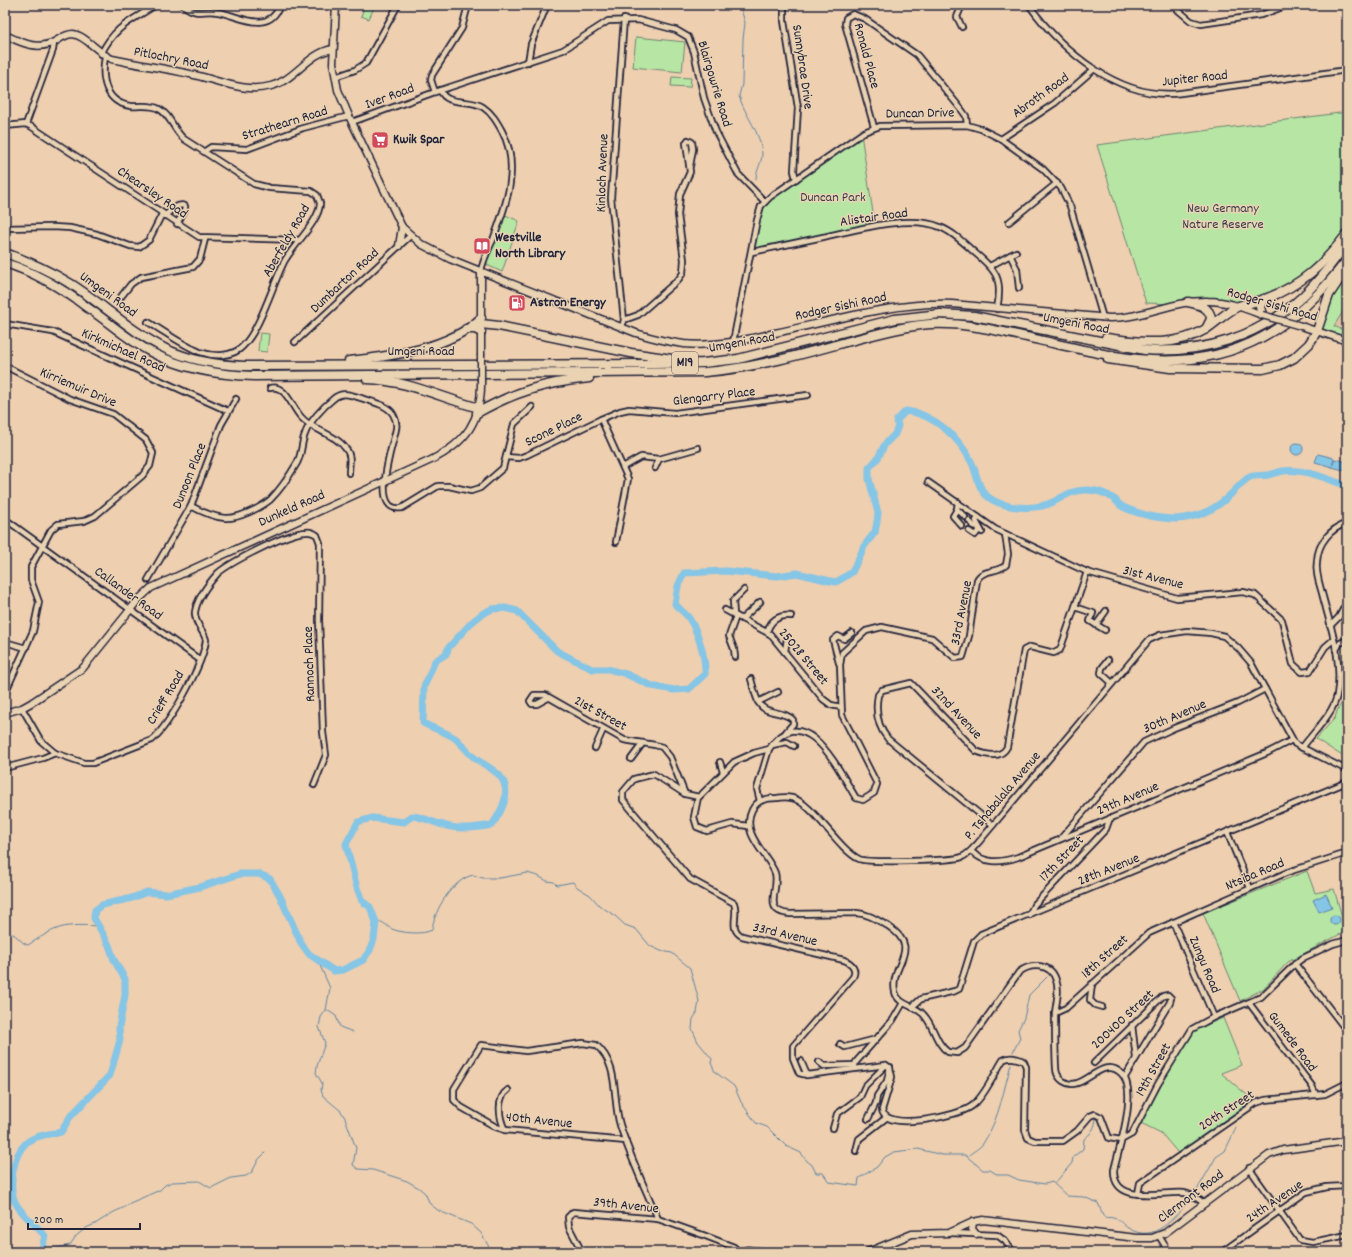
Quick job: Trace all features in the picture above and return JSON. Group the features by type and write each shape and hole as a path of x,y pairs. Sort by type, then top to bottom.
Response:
{"highway":[{"path":"1020,326 1149,343 1180,340 1206,329 1238,306 1264,299 1288,289 1312,273 1326,260 1347,234"},
{"name":"Umgeni Road","path":"5,253 27,261 56,275 140,334 180,354 215,364 246,366 300,366 703,363 757,356 895,319 919,315 963,315 1145,350 1183,350 1219,344 1257,329 1286,311 1314,285 1347,243"},
{"name":"Umgeni Road","path":"5,263 20,268 56,286 139,345 170,361 185,367 218,374 268,376 658,374 705,372 745,368 895,329 930,324 971,326 1051,343 1149,360 1178,360 1217,354 1261,337 1290,321 1318,296 1347,260"},
{"path":"1051,343 1103,358 1151,367 1263,369 1280,365 1294,358 1304,349 1317,331 1329,295 1347,267"},
{"path":"1262,315 1260,306 1264,299"},
{"path":"1188,302 1199,304 1208,311 1211,320 1206,329"},
{"path":"300,366 392,356 412,352 437,343 466,329 481,325 499,326 631,353 703,363"},
{"path":"466,329 475,329 481,325"},
{"path":"268,376 371,380 428,392 479,408 538,386 567,381 658,374"}],"street":[{"name":"Aberfeldy Road","path":"148,322 186,345 206,354 224,355 240,349 252,333 285,260 318,212 320,203 317,195 306,190 270,188 254,184 176,132 160,109 152,106 127,105 112,97 105,87 103,78 103,56 110,38 116,31 156,5"},
{"path":"183,5 196,13 218,12 252,22 261,21 272,16 280,5"},
{"name":"Rodger Sishi Road","path":"336,5 332,48 335,77 350,119 402,227 410,236 439,254 622,327 655,338 685,344 733,342 921,304 952,304 1103,318 1134,316 1188,302 1208,301 1238,306 1347,342"},
{"path":"335,77 355,70 366,63 398,5"},
{"path":"435,92 431,80 432,75 462,28 468,5"},
{"path":"528,62 531,44 547,5"},
{"name":"Sunnybrae Drive","path":"784,5 784,21 798,108 794,171 796,180"},
{"path":"962,5 956,17 962,27"},
{"name":"Jupiter Road","path":"1029,5 1048,30 1093,70 1147,92 1166,95 1347,70"},
{"path":"1172,5 1191,21 1201,24 1261,15 1288,5"},
{"name":"Ronald Place","path":"874,127 845,24 846,18 853,14 865,19 917,55 961,109 966,116 967,125"},
{"name":"Kinloch Avenue","path":"622,327 624,320 610,198 624,20"},
{"name":"Blairgowrie Road","path":"435,92 568,48 605,22 638,20 676,30 688,37 694,52 709,114 722,144 741,179 765,202"},
{"name":"Pitlochry Road","path":"5,35 33,46 45,45 67,35 74,34 82,38 103,56 254,89 277,84 319,53 332,48"},
{"path":"5,126 26,124 53,50 54,42"},
{"name":"Abroth Road","path":"1001,139 1055,103 1093,70"},
{"path":"440,90 443,96 447,99 476,104 486,109 498,124 509,148 511,177 508,194 481,271"},
{"name":"Iver Road","path":"350,119 435,92"},
{"name":"Strathearn Road","path":"205,151 211,147 246,149 303,128 350,119"},
{"name":"Chearsley Road","path":"26,124 195,235 205,239 299,240"},
{"name":"Duncan Drive","path":"765,202 861,134 874,127 967,125 981,129 1001,139 1043,169 1057,183 1065,195 1072,211 1103,318"},
{"path":"624,320 638,315 682,275 684,263 678,229 678,206 681,190 689,177 693,144 688,140 686,144"},
{"path":"1010,222 1057,183"},
{"path":"733,342 752,252 757,220 760,209 765,202"},
{"path":"5,228 70,228 97,234 133,247 139,247 149,240 164,215 180,205 184,206 185,209 177,224"},
{"name":"Alistair Road","path":"752,252 880,226 924,223 947,230 990,266 1000,283 997,309"},
{"path":"399,246 402,227"},
{"name":"Dumbarton Road","path":"295,342 410,236"},
{"path":"120,298 131,284 141,277 156,273 186,270 196,266 200,259 205,239"},
{"path":"990,266 1016,252"},
{"path":"1010,255 1017,269 1019,288"},
{"name":"Dunkeld Road","path":"5,713 22,708 83,668 130,609 144,594 165,580 431,460 451,448 466,434 479,408 481,381 481,271"},
{"name":"Kirkmichael Road","path":"5,324 53,332 228,411"},
{"name":"Kirriemuir Drive","path":"5,366 70,399 113,414 146,440 153,451 152,462 142,476 92,518 56,526 42,546 31,567 31,580 38,596 39,607 33,631 5,693"},
{"path":"270,388 276,387 282,390 300,416 310,425 346,448 350,457 348,473"},
{"path":"191,506 204,512 226,518 238,515 266,502 296,464 300,455 305,434 310,425 332,399 342,394 351,395 389,409 395,419 396,427 388,454 385,481 388,501 394,507 400,508 438,486 449,486 471,491 478,490 501,471 514,424 532,407"},
{"name":"Glengarry Place","path":"601,419 620,411 630,409 675,413 808,395"},
{"name":"Dunoon Place","path":"148,580 191,506 228,411 236,399"},
{"name":"Scone Place","path":"506,457 519,458 527,455 601,419 629,481 616,542"},
{"path":"623,467 644,457 659,459 698,448"},
{"path":"655,468 659,459"},
{"name":"31st Avenue","path":"928,482 1005,534 1087,572 1177,598 1243,592 1251,593 1282,620 1293,664 1302,672 1310,671 1324,647 1333,640"},
{"path":"958,502 957,509 953,516 962,526"},
{"path":"957,509 974,526 980,529"},
{"path":"978,516 976,521 980,529"},
{"name":"Callander Road","path":"5,519 200,660"},
{"path":"1302,748 1336,702 1338,678 1336,650 1317,571 1317,560 1319,547 1325,538 1347,523"},
{"path":"969,531 975,535 980,529"},
{"name":"Crieff Road","path":"55,752 84,762 93,763 149,742 158,734 187,689 200,660 206,640 195,618 195,611 206,589 218,574 246,555 299,533 311,532 317,535 319,539"},
{"name":"33rd Avenue","path":"786,732 798,731 819,741 856,798 866,799 876,791 877,784 846,724 841,707 841,654 866,631 878,627 927,636 941,645 955,658 963,657 969,636 977,580 982,575 1002,568 1006,565 1008,554 1005,534"},
{"name":"Rannoch Place","path":"314,785 326,755 323,732 319,620 319,539"},
{"name":"32nd Avenue","path":"993,825 888,739 883,732 878,719 878,695 882,690 911,683 976,751 990,755 1000,754 1007,747 1024,650 1030,647 1052,653 1058,652 1087,572"},
{"path":"735,657 734,649 729,636 735,615 733,601 744,590"},
{"path":"742,619 760,602"},
{"path":"1330,626 1339,617 1347,602"},
{"path":"1075,606 1093,613 1090,621 1105,630"},
{"name":"25028 Street","path":"725,610 767,632 823,699 831,705 841,707"},
{"path":"1096,625 1106,611"},
{"path":"767,632 769,624 774,620 787,615 791,616"},
{"name":"P. Tshabalala Avenue","path":"760,801 770,798 784,797 792,798 801,802 850,852 861,860 952,859 961,857 971,852 1151,638 1168,634 1198,632 1215,634 1227,639 1248,659 1292,740 1302,748 1347,770"},
{"path":"840,665 833,640 838,636 844,639 852,633"},
{"path":"785,652 787,638"},
{"path":"1336,650 1340,643 1347,640"},
{"path":"5,642 26,648"},
{"path":"1108,660 1102,668 1102,674 1112,683"},
{"path":"751,679 758,702 763,708 784,714 793,720 793,724 786,732 778,737 770,747 757,789 760,801 750,813 749,826 758,846 774,872 776,883 773,900 778,910 790,914 862,913 875,918 900,936 904,946 904,954 894,986 896,995 903,1003 912,1007 926,1018 944,1050 948,1052 957,1053 969,1044 1016,974 1033,965 1044,967 1056,979 1058,987 1055,1013 1056,1069 1062,1081 1074,1084 1099,1070 1107,1068 1118,1070 1125,1077 1130,1097 1114,1170 1115,1177 1123,1189 1131,1194 1186,1193 1204,1203"},
{"name":"30th Avenue","path":"1061,838 1144,742 1174,728 1238,703 1265,689"},
{"path":"758,702 778,692"},
{"name":"21st Street","path":"548,698 627,742 655,744 665,750 685,794"},
{"path":"5,768 43,758 55,752 41,741 22,708"},
{"path":"595,748 603,730"},
{"name":"29th Avenue","path":"971,852 982,860 1006,860 1268,753 1292,740"},
{"path":"749,826 729,824 707,831 697,827 694,817 698,797 703,795 723,772 738,759 787,742 794,746"},
{"path":"631,759 644,743"},
{"path":"720,762 723,772"},
{"name":"33rd Avenue","path":"698,797 685,794 656,774 631,781 623,792 622,797 690,879 734,903 736,907 734,927 737,933 742,936 844,960 850,962 853,966 853,977 793,1046 793,1058 796,1069 800,1074 807,1075"},
{"name":"28th Avenue","path":"912,1007 921,999 959,989 976,938 1347,782"},
{"name":"17th Street","path":"1029,915 1034,905 1106,829 1110,818"},
{"path":"1227,832 1250,888"},
{"name":"Ntsiba Road","path":"1173,922 1303,866 1347,853"},
{"name":"18th Street","path":"1055,1013 1063,1010 1146,935 1173,922"},
{"name":"Zungu Road","path":"1173,922 1214,1017"},
{"name":"19th Street","path":"1121,1140 1132,1134 1188,1033 1195,1026 1265,995 1295,964 1329,946 1347,940"},
{"path":"1295,964 1347,1031"},
{"path":"1092,984 1090,1000 1095,1005 1102,1007"},
{"name":"200400 Street","path":"1094,1063 1132,1025 1164,996 1168,995 1171,1000 1125,1077"},
{"path":"802,1061 807,1075 854,1067 893,1020 903,1003"},
{"name":"Gumede Road","path":"1249,1003 1312,1086 1316,1095"},
{"path":"1132,1025 1136,1058"},
{"path":"840,1044 845,1047 878,1039"},
{"name":"40th Avenue","path":"626,1141 505,1130 496,1127 461,1107 456,1103 453,1097 458,1081 472,1061 479,1046 488,1044 526,1051 589,1042 600,1048 613,1073 617,1115 658,1219"},
{"path":"888,1066 892,1077 882,1110 886,1118 894,1120 929,1120 946,1117 969,1108 978,1100 1003,1060 1009,1058 1022,1060 1025,1065 1026,1135 1030,1140 1042,1142 1063,1141 1077,1131 1090,1116 1095,1114 1101,1117 1109,1138 1121,1140"},
{"path":"819,1062 824,1066 888,1066"},
{"path":"868,1120 876,1103 877,1096 887,1081 888,1066"},
{"path":"833,1128 837,1114 860,1097 865,1086 888,1066"},
{"name":"20th Street","path":"1138,1194 1140,1183 1256,1103 1265,1100 1316,1095 1330,1092 1347,1083"},
{"path":"505,1130 501,1119 500,1108 502,1096 508,1090"},
{"path":"856,1151 857,1142 862,1136 886,1118"},
{"name":"Clermont Road","path":"949,1233 973,1222 987,1220 1144,1239 1159,1236 1264,1157 1278,1151 1347,1141"},
{"path":"1249,1168 1279,1212 1298,1237 1303,1241 1313,1242 1347,1235"},
{"name":"24th Avenue","path":"1222,1252 1310,1191 1327,1187 1347,1186"},
{"name":"39th Avenue","path":"582,1252 567,1223 568,1217 573,1212 658,1219 734,1247 739,1252"},
{"path":"973,1222 972,1229 976,1234"},
{"name":"Clermont Road","path":"868,1252 912,1234 949,1233 999,1236 1005,1241 1013,1252"},
{"path":"1159,1236 1169,1252"},
{"path":"739,1252 768,1252"}],"shaded area":[{"path":"1347,305 1347,332 1333,326"}],"green space":[{"path":"365,5 375,5 369,19 361,16"},
{"path":"636,37 685,42 682,72 633,67"},
{"path":"672,77 691,78 690,87 671,86"},
{"name":"New Germany Nature Reserve","path":"1347,112 1347,241 1301,281 1238,306 1146,303 1097,145"},
{"name":"Duncan Park","path":"861,134 875,226 752,252 758,213 765,202"},
{"path":"503,214 519,221 502,272 487,265 487,253"},
{"path":"1347,267 1347,305 1334,326 1347,332 1347,341 1317,331 1336,284"},
{"path":"260,333 269,334 267,352 258,351"},
{"path":"1347,694 1347,759 1316,739 1335,718 1337,711"},
{"path":"1307,871 1315,893 1334,889 1346,931 1288,962 1263,989 1240,1001 1203,913"},
{"path":"1223,1018 1242,1065 1221,1073 1253,1100 1178,1153 1161,1133 1141,1123 1179,1051 1193,1031"}],"water":[{"path":"1295,443 1299,443 1303,449 1299,455 1295,455 1291,451 1291,447"},
{"path":"1318,454 1334,458 1332,467 1315,462"},
{"path":"1335,459 1347,462 1347,471 1332,467"},
{"path":"1326,894 1332,907 1319,912 1313,900"},
{"path":"1333,915 1337,915 1339,916 1339,924 1333,925 1330,922 1330,918"}],"waterway":[{"path":"740,5 745,23 743,39 742,84 739,96 756,131 761,146 762,157 756,179"},
{"path":"41,1252 45,1236 21,1212 15,1202 12,1188 15,1163 22,1148 30,1140 43,1135 61,1132 70,1117 110,1075 120,1040 119,1027 125,995 125,979 94,918 95,910 102,905 132,898 147,892 166,894 200,887 240,874 259,874 270,879 280,896 301,943 309,954 334,971 343,970 363,960 370,950 374,939 376,922 370,907 362,901 357,888 346,844 358,822 372,818 404,822 412,816 420,817 449,827 473,828 492,825 502,807 506,794 503,781 499,775 473,757 454,737 423,723 424,687 435,661 446,654 449,647 471,623 482,614 492,609 505,608 517,611 557,651 592,669 608,669 626,674 652,686 674,690 689,689 705,674 705,668 701,645 695,629 688,617 675,604 678,586 684,573 726,571 777,576 797,573 836,582 852,572 865,545 875,532 877,522 878,513 869,479 869,468 878,458 885,444 895,434 898,426 897,420 906,411 916,413 936,422 953,436 961,445 972,463 978,482 984,493 994,501 1014,507 1028,508 1041,506 1073,492 1090,490 1108,495 1129,510 1149,516 1176,519 1191,517 1212,509 1232,493 1247,478 1252,476 1268,475 1291,470 1315,475 1347,486"},
{"path":"376,922 381,922 392,929 406,932 428,932 432,930 433,922 440,905 451,889 465,878 473,875 483,878 500,878 527,873 538,876 547,881 554,882 557,885 573,882 577,887 590,895 600,906 614,915 625,925 636,929 650,946 661,951 672,953 690,968 699,1001 697,1013 693,1019 692,1029 698,1042 712,1059 711,1063 715,1072 734,1086 741,1102 756,1123 767,1127 786,1146 801,1153 812,1165 816,1173 823,1173 829,1182 858,1186 859,1178 877,1167 885,1157 894,1152 918,1149 942,1155 965,1155 983,1170 990,1170 998,1175 1008,1175 1019,1180 1045,1184 1052,1182 1067,1196 1084,1197 1098,1203 1104,1217 1120,1221 1128,1228 1138,1232 1147,1233 1163,1227 1189,1201"},
{"path":"5,932 13,934 28,945 54,930 68,926 98,926"},
{"path":"318,961 330,988 326,1010 321,1017 319,1027 325,1043 316,1073 322,1083 321,1090 323,1096 341,1111 345,1118 356,1148 353,1165 358,1169 373,1170 407,1181 419,1188 425,1193 430,1204 439,1211 471,1224 481,1233 492,1252"},
{"path":"1013,1052 1020,1038 1018,1030 1024,1018 1029,995 1047,977"},
{"path":"327,1010 336,1016 340,1027 353,1032"},
{"path":"968,1156 983,1144 994,1124 1011,1064"},
{"path":"1055,1183 1072,1163 1073,1157 1083,1149 1084,1139 1089,1135 1095,1125 1096,1119"},
{"path":"1196,1192 1216,1157 1225,1151 1236,1128"},
{"path":"43,1248 56,1248 70,1245 76,1236 86,1228 130,1203 160,1190 165,1185 172,1182 199,1181 211,1188 231,1178 246,1176 252,1172 259,1159 265,1153"},
{"path":"5,1168 9,1167 14,1171"}],"place":[{"name":"Kwik Spar","path":"380,140"},
{"name":"Westville North Library","path":"482,246"},
{"name":"Astron Energy","path":"517,303"}]}
